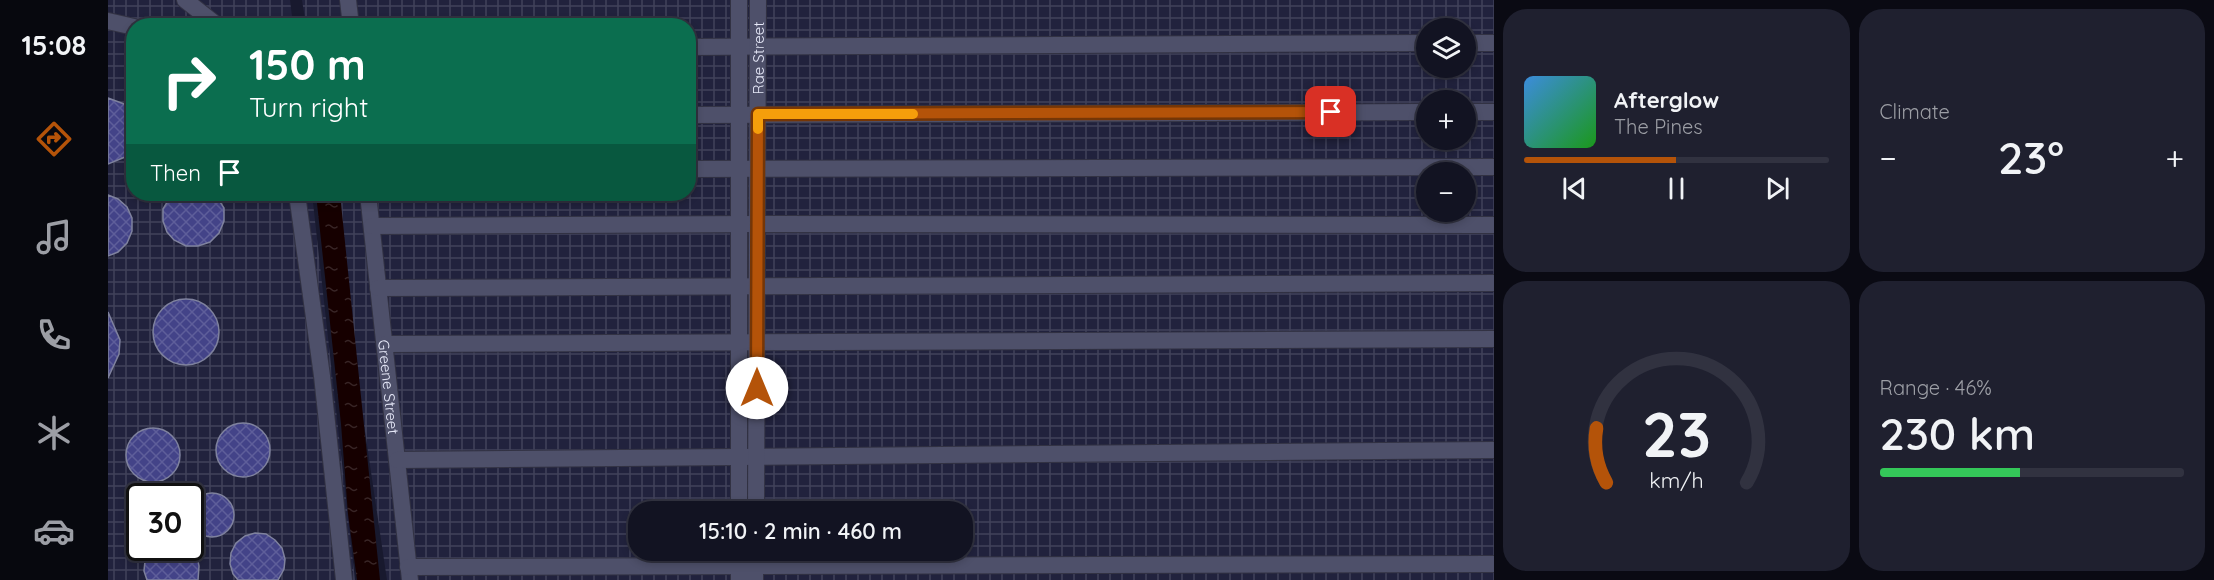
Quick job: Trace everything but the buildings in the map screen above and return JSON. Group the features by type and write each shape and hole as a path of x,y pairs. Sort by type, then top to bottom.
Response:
{"street":[{"path":"185,0 204,18"},
{"path":"348,0 350,18"},
{"name":"Rae Street","path":"739,0 739,501"},
{"name":"Rae Street","path":"756,501 758,0"},
{"path":"108,21 126,25"},
{"path":"696,46 1416,43"},
{"path":"1476,43 1494,43"},
{"path":"1476,112 1494,111"},
{"path":"696,115 1416,112"},
{"path":"696,169 1494,167"},
{"path":"298,201 322,376 344,580"},
{"name":"Greene Street","path":"369,201 409,574"},
{"path":"372,226 1494,225"},
{"path":"378,288 1494,283"},
{"path":"385,344 1494,339"},
{"path":"397,460 1494,450"},
{"path":"409,574 747,566 1494,564"}],"shaded area":[{"path":"108,0 290,0 292,18 126,18 126,201 313,201 355,580 108,580"},
{"path":"302,0 1494,0 1494,580 387,580 331,201 696,201 696,18 305,18"}],"water":[{"path":"317,201 341,201 380,580 357,580 348,514 341,424"}],"slow traffic":[{"path":"758,129 758,114 913,114"}],"route":[{"path":"757,388 758,114 1331,112"}]}
